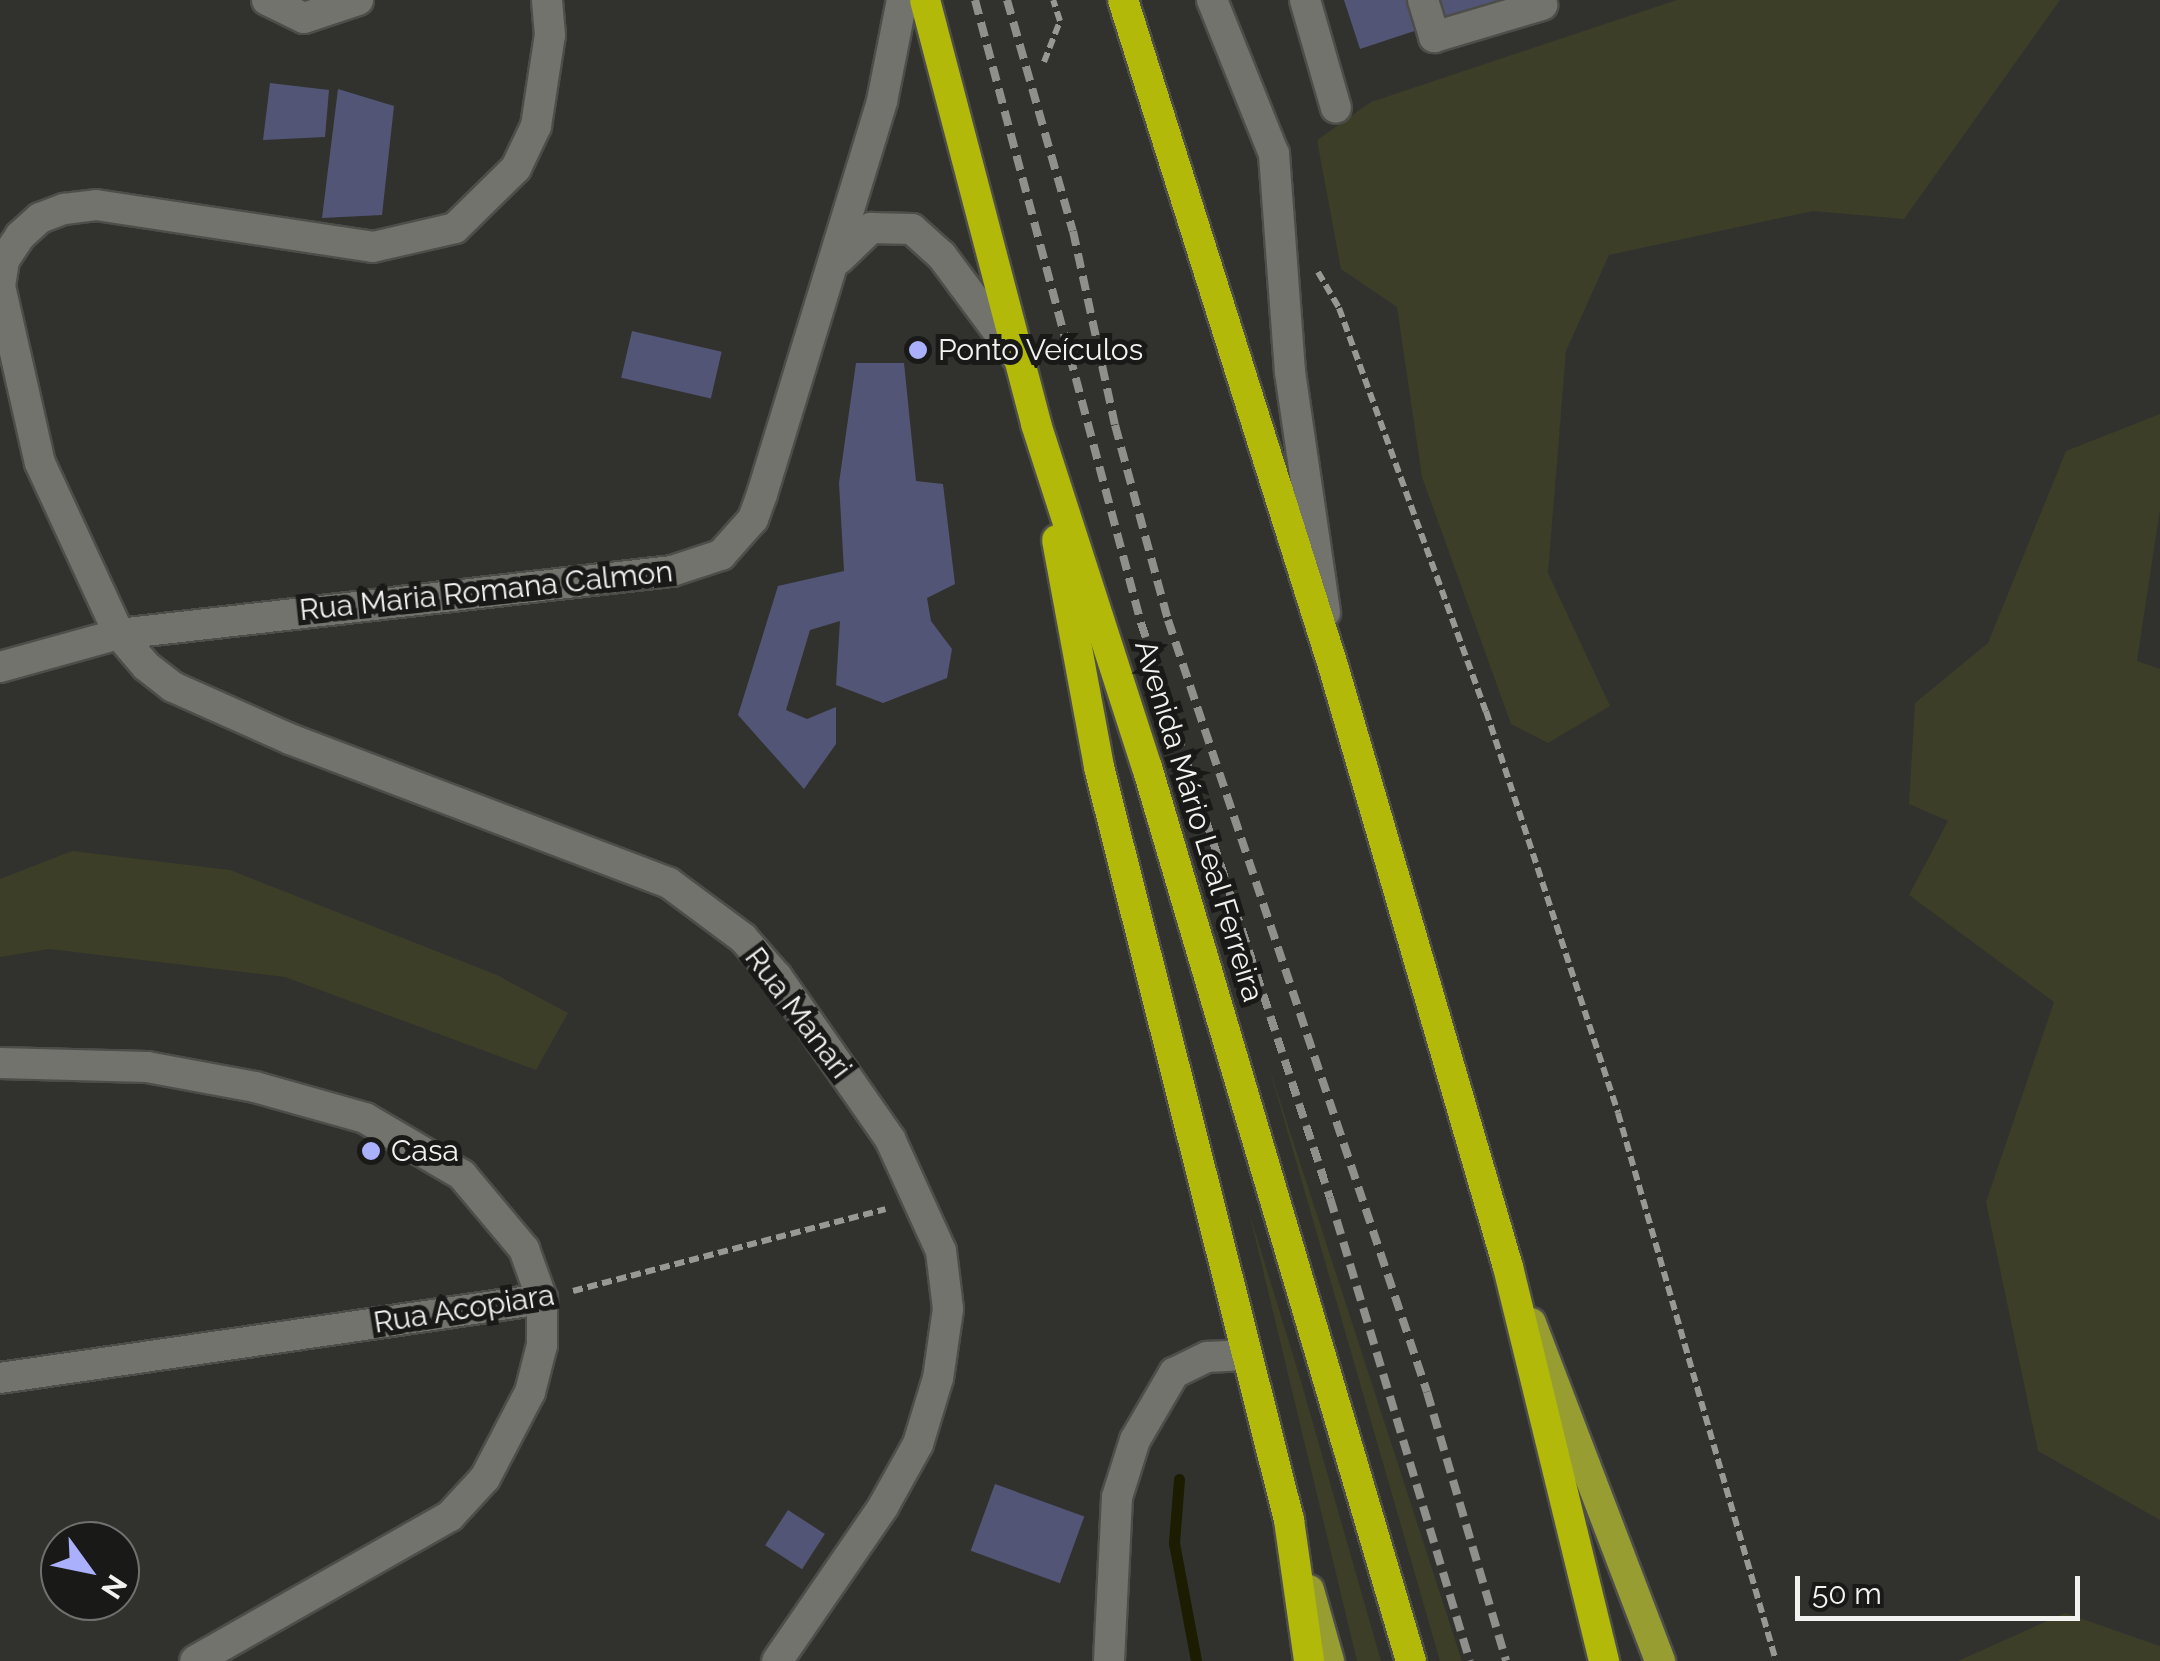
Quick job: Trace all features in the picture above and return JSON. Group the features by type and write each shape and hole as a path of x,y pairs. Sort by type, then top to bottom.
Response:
{"highway":[{"name":"Avenida Mário Leal Ferreira","path":"925,0 1036,424 1170,840 1411,1661"},
{"path":"1124,0 1334,669 1508,1267 1604,1661"},
{"path":"1036,424 1099,767 1289,1520 1310,1661"}],"main road":[{"path":"1508,1267 1660,1661"},
{"path":"1289,1520 1329,1661"}],"street":[{"path":"267,0 304,18 358,0"},
{"path":"119,634 40,463 0,286 4,260 20,236 40,218 80,207 330,245 373,247 455,228 516,168 536,126 550,35 547,0"},
{"name":"Rua Maria Romana Calmon","path":"0,667 119,634 672,571 721,554 752,519 834,266 882,101 902,0"},
{"path":"1305,0 1336,108"},
{"path":"1423,0 1434,37 1542,5"},
{"path":"1220,2 1274,154 1290,372 1334,669"},
{"name":"Rua Maria Romana Calmon","path":"834,266 871,228 912,229 935,248 1018,357"},
{"name":"Rua Manari","path":"119,634 174,687 290,739 611,859 706,908 777,977 890,1139 941,1250 948,1309 938,1378 918,1444 777,1661"},
{"path":"0,1064 147,1067 255,1087 365,1118 462,1174 524,1249 542,1299 542,1345 530,1392 484,1478 450,1516 195,1661"},
{"name":"Rua Acopiara","path":"0,1378 542,1299"},
{"path":"1109,1661 1117,1498 1135,1440 1174,1373 1207,1357 1245,1355"}],"path":[{"path":"1044,62 1060,21 1053,0"},
{"path":"1314,264 1340,308 1486,712 1618,1113 1776,1661"},
{"name":"Rua Acopiara","path":"542,1299 920,1200"}],"green space":[{"path":"1677,0 2060,0 1904,219 1813,211 1609,255 1566,351 1548,573 1610,706 1548,743 1511,724 1422,477 1397,307 1341,269 1317,140 1371,102"},
{"path":"2160,414 2160,509 2137,661 2160,669 2160,1520 2038,1451 1986,1202 2054,1002 1909,895 1948,821 1909,804 1915,703 1988,643 2066,451"},
{"path":"72,851 230,870 497,975 568,1013 536,1070 285,977 49,949 0,957 0,879"},
{"path":"1268,1064 1462,1661 1440,1661"},
{"path":"1249,1212 1300,1378 1381,1661 1357,1661"},
{"path":"2065,1613 2160,1646 2160,1661 1958,1661"}],"building":[{"path":"1344,0 1505,0 1505,1 1360,49"},
{"path":"270,83 329,90 325,137 263,140"},
{"path":"338,89 394,106 382,215 322,218"},
{"path":"632,331 722,352 711,398 621,378"},
{"path":"856,363 904,363 916,481 943,484 955,584 927,598 931,621 952,649 947,678 883,703 836,685 840,621 810,630 786,710 807,719 836,707 836,744 804,789 738,715 778,586 844,571 839,483"},
{"path":"995,1484 1084,1516 1060,1583 971,1551"},
{"path":"788,1510 825,1534 802,1569 765,1545"}],"waterway":[{"path":"1179,1479 1174,1543 1196,1661"}],"railway":[{"path":"975,0 1141,623 1330,1198 1470,1661"},
{"path":"1007,0 1073,231 1115,425 1168,620 1427,1392 1506,1661"}],"place":[{"name":"Ponto Veículos","path":"918,350"},
{"name":"Casa","path":"371,1151"}]}
